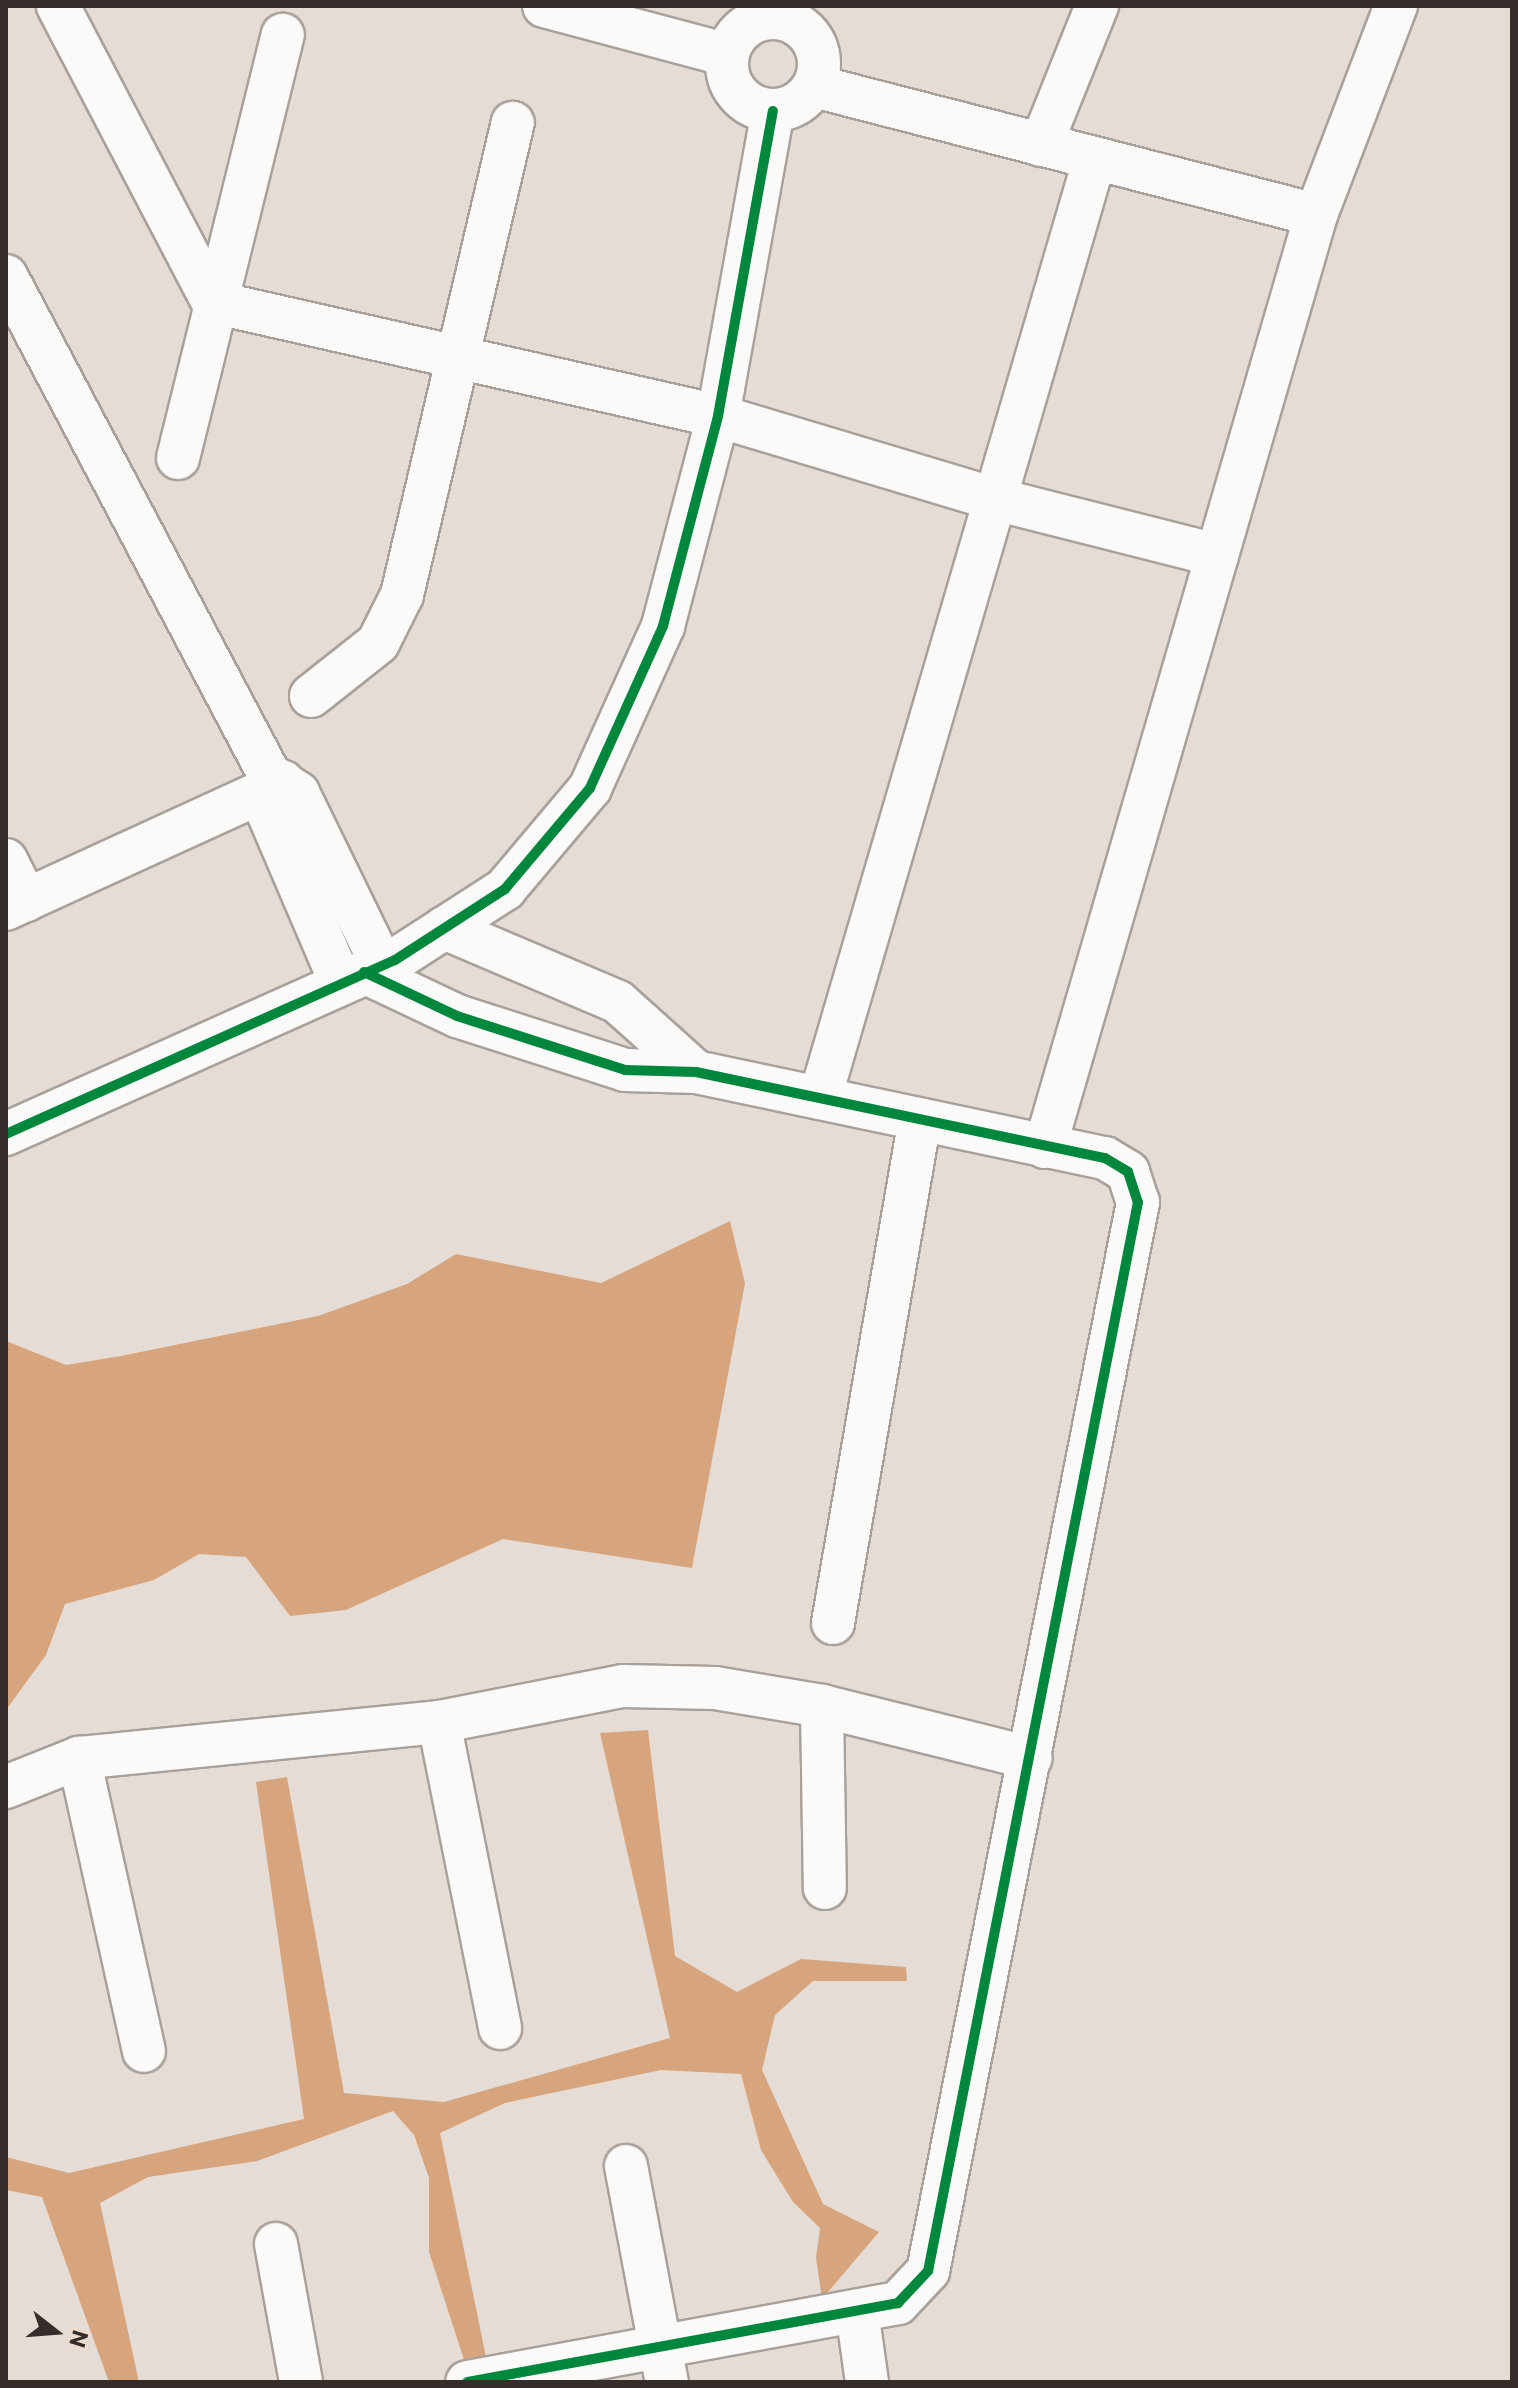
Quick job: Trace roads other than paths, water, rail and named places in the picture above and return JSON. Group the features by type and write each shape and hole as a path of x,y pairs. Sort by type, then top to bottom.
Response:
{"street":[{"path":"58,6 213,302"},
{"path":"544,6 728,55"},
{"path":"1041,145 1097,6"},
{"path":"1045,1147 1316,215 1396,6"},
{"path":"780,12 800,26 814,42 819,64 814,86 803,99 773,111 737,93 728,55 738,34 756,21 780,12"},
{"path":"178,458 213,302 283,35"},
{"path":"814,86 1094,161 1316,215"},
{"path":"6,1134 362,973 444,928 505,889 590,788 663,626 718,416 773,111"},
{"path":"311,696 378,643 402,595 513,123"},
{"path":"820,1098 1094,161"},
{"path":"6,276 273,783 362,973 457,1016 560,1052 625,1070 696,1072 1105,1158 1128,1172 1138,1202 928,2271 898,2303 857,2311 664,2363 483,2379"},
{"path":"213,302 460,355 718,416 995,499 1217,555"},
{"path":"6,860 16,904 273,783"},
{"path":"444,928 618,1002 696,1072"},
{"path":"833,1623 920,1119"},
{"path":"15,1781 79,1758 439,1722 623,1686 715,1688 822,1706 1031,1758"},
{"path":"822,1706 825,1888"},
{"path":"439,1722 500,2028"},
{"path":"79,1758 144,2051"},
{"path":"626,2166 664,2363"},
{"path":"276,2244 301,2382"},
{"path":"857,2311 867,2382"}]}
